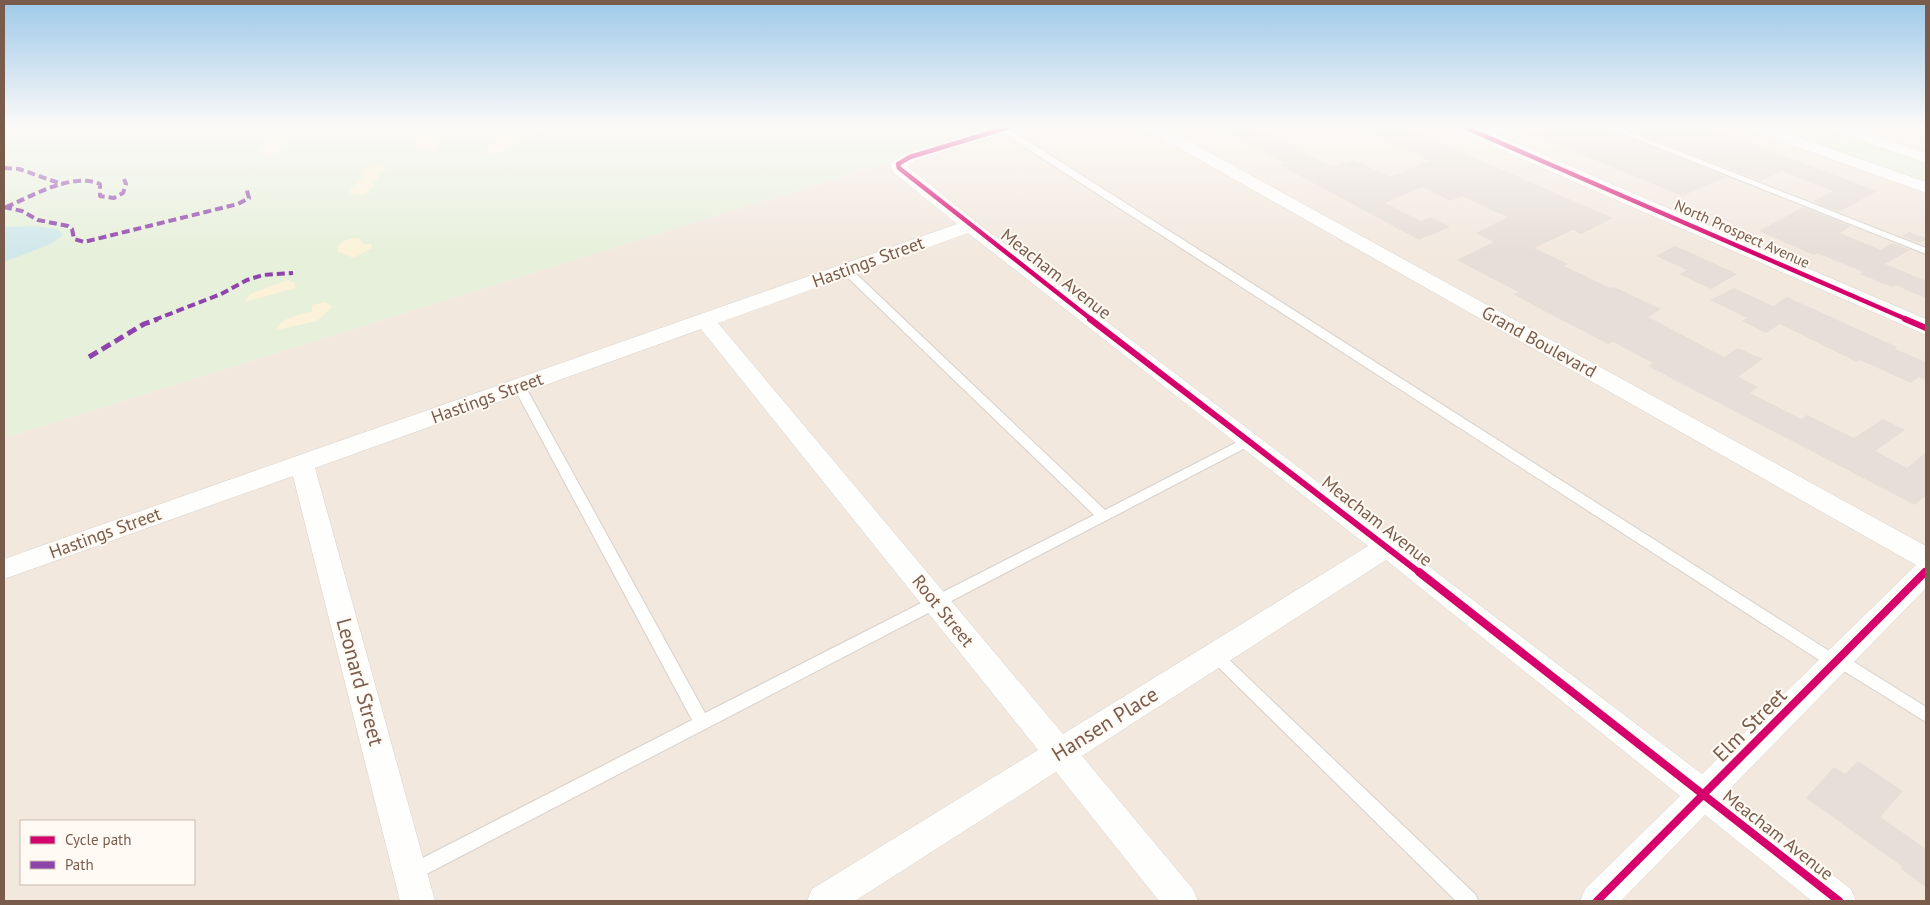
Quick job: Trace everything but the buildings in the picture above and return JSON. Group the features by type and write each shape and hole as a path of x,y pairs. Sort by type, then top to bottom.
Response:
{"street":[{"name":"Meacham Avenue","path":"900,169 970,226 1387,548 1839,901"},
{"name":"Grand Boulevard","path":"1228,169 1926,558"},
{"name":"North Prospect Avenue","path":"1571,169 1926,328"},
{"path":"1873,169 1926,188"},
{"name":"Hastings Street","path":"4,569 970,226"},
{"name":"Root Street","path":"705,320 1181,901"},
{"name":"Leonard Street","path":"302,464 418,901"},
{"name":"Hansen Place","path":"824,901 1387,548"},
{"name":"Elm Street","path":"1597,901 1926,571"}],"lane":[{"path":"1070,169 1837,661 1926,715"},
{"path":"1718,169 1926,251"},
{"path":"846,270 1103,516"},
{"path":"519,386 702,723"},
{"path":"411,873 1249,441"},
{"path":"1215,655 1469,901"}],"shaded area":[{"path":"865,169 1926,169 1926,901 4,901 4,438"}],"green space":[{"path":"4,169 865,169 4,438"},
{"path":"1879,169 1926,169 1926,186"}],"sand":[{"path":"364,169 383,169 385,171 377,175 379,179 372,182 374,186 368,189 370,192 362,196 351,194 350,190 365,174"},
{"path":"353,238 360,239 363,244 371,244 372,248 353,258 337,251 337,247 344,241"},
{"path":"288,280 295,283 295,288 245,302 250,294"},
{"path":"325,302 332,307 317,321 277,330 286,319 312,311 312,305"}],"water":[{"path":"34,226 58,229 63,235 53,243 4,262 4,227"}],"marked path":[{"path":"20,169 62,184"},
{"path":"6,207 53,188 81,181 92,181 100,184 100,196 103,198 114,198 123,193 126,184 124,179"},
{"path":"4,207 22,211 38,220 68,226 72,229 74,239 84,242 238,204 249,198 246,187"},
{"path":"89,357 144,324 221,294 247,280 263,275 293,273"}],"cycle path":[{"path":"901,169 970,226 1387,547 1839,901"},
{"path":"1561,169 1926,328"},
{"path":"1597,901 1926,571"}]}
